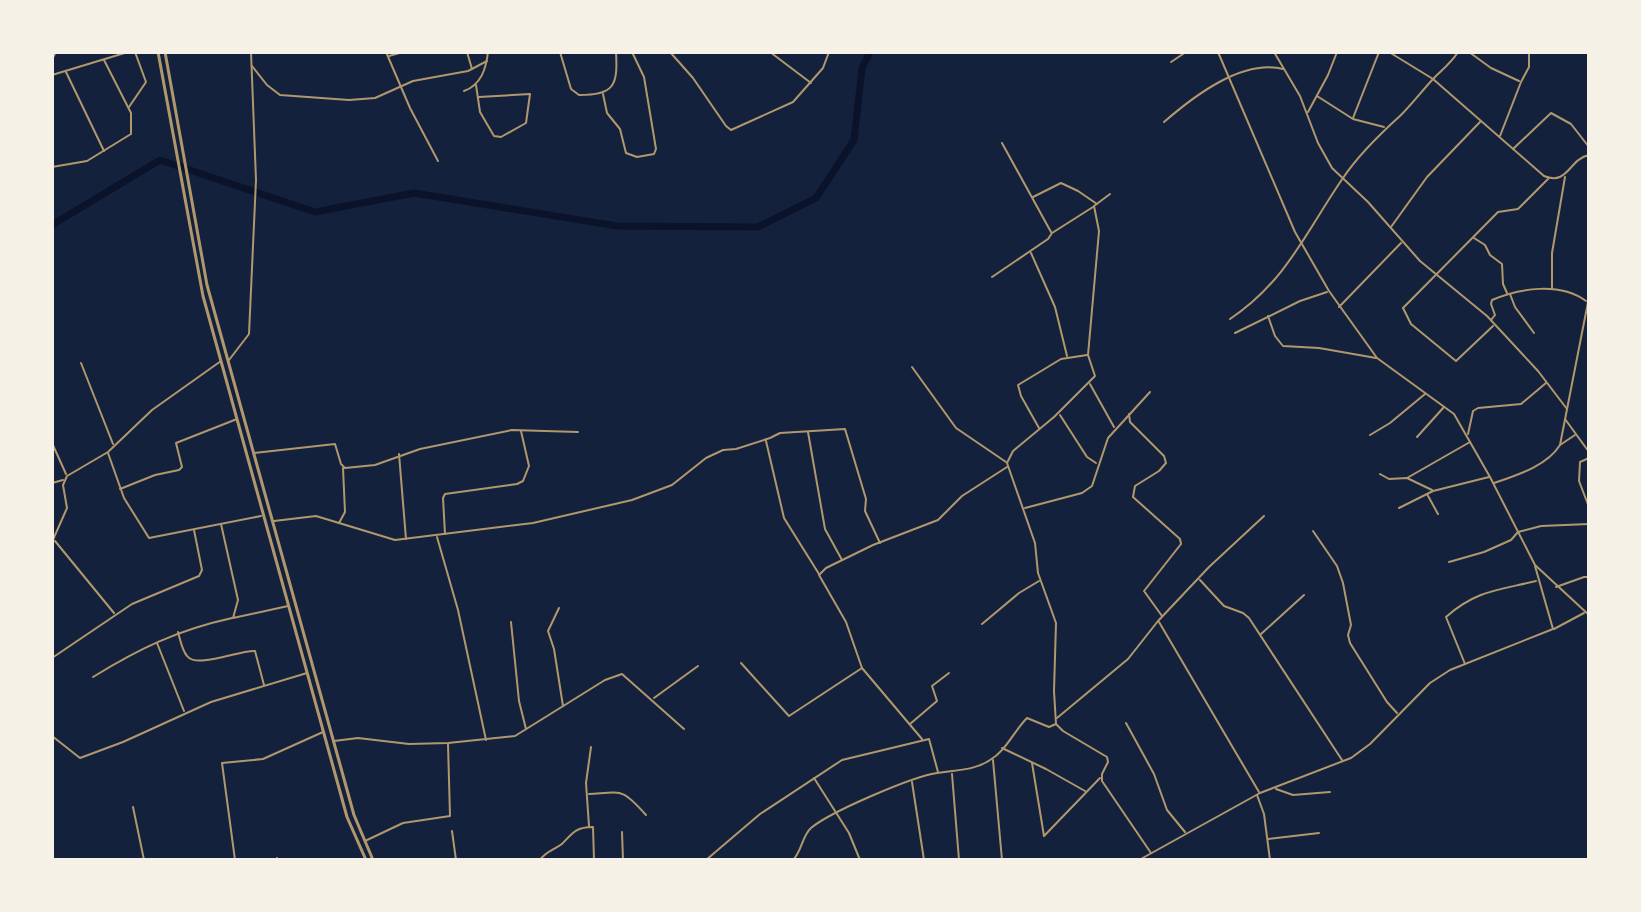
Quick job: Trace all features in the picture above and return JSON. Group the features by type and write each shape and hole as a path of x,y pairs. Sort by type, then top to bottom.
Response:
{"street":[{"path":"52,59 56,52"},
{"path":"52,75 128,52"},
{"path":"128,108 146,82 135,52"},
{"path":"158,52 198,274 347,817 366,860"},
{"path":"165,52 207,285 333,741 364,842 373,860"},
{"path":"228,361 249,334 256,180 251,52"},
{"path":"386,52 400,87 438,161"},
{"path":"388,56 403,52"},
{"path":"467,52 472,70"},
{"path":"479,97 529,93 526,123 501,137 494,136 480,112 476,85 488,52"},
{"path":"560,52 573,93 603,94 618,74 616,52"},
{"path":"603,94 607,113 620,129 626,153 637,157 654,154 656,149 644,77 632,52"},
{"path":"670,52 693,78 728,129 793,102 823,68 829,52"},
{"path":"770,52 812,83"},
{"path":"1171,62 1186,52"},
{"path":"1218,52 1301,243 1339,307 1377,358 1454,414 1535,565 1553,629"},
{"path":"1274,52 1307,113 1324,155 1342,178 1420,261 1491,320 1567,409"},
{"path":"1307,113 1337,52"},
{"path":"1353,119 1379,52"},
{"path":"1389,52 1433,79 1548,179 1565,176"},
{"path":"1403,58 1407,52"},
{"path":"1230,319 1252,305 1286,268 1326,199 1337,189 1342,178 1458,52"},
{"path":"1469,52 1484,64 1521,82"},
{"path":"1500,137 1529,67 1529,52"},
{"path":"52,167 87,161 131,134 131,116 104,60"},
{"path":"252,66 267,85 280,95 294,98 375,98 418,79 472,70 487,61"},
{"path":"1164,122 1230,77 1250,68 1273,66 1284,69"},
{"path":"66,72 105,152"},
{"path":"464,91 476,85"},
{"path":"1317,96 1353,119 1386,128"},
{"path":"1513,149 1551,113 1571,124 1589,147"},
{"path":"1391,228 1427,177 1481,121"},
{"path":"52,139 52,159"},
{"path":"1002,143 1052,233"},
{"path":"1552,289 1552,253 1565,176 1577,160 1589,155"},
{"path":"1495,325 1456,361 1411,324 1403,308 1498,212 1518,209 1548,179"},
{"path":"819,575 842,560 938,520 962,496 1008,464 1013,451 1090,383 1095,371 1088,355 1099,231 1095,205 1061,183 1032,197"},
{"path":"992,277 1110,194"},
{"path":"1472,237 1485,245 1490,255 1500,260 1508,294 1534,333"},
{"path":"1339,307 1402,242"},
{"path":"1031,252 1055,307 1067,356"},
{"path":"1491,320 1495,315 1492,300 1508,294 1552,289 1570,292 1587,302"},
{"path":"1235,333 1300,301 1329,291"},
{"path":"1560,445 1589,297"},
{"path":"1268,316 1275,336 1283,346 1319,348 1377,358"},
{"path":"1581,340 1589,340"},
{"path":"1039,429 1017,388 1067,356 1088,355"},
{"path":"52,483 66,478 108,452 152,410 222,361"},
{"path":"81,363 114,446"},
{"path":"912,367 956,428 1008,464 1035,543 1040,581 1056,623 1056,724 1107,757 1108,762 1101,777 1050,832 1042,836 1032,763"},
{"path":"1467,436 1473,411 1521,404 1547,382"},
{"path":"1090,383 1115,429"},
{"path":"1024,509 1082,493 1095,481 1097,464 1108,438 1150,392"},
{"path":"1370,435 1426,393"},
{"path":"1417,437 1445,407"},
{"path":"1058,413 1087,457 1097,464"},
{"path":"1129,414 1130,422 1164,456 1166,463 1135,486 1133,497 1180,539 1181,544 1144,591 1162,617"},
{"path":"120,489 155,475 179,470 182,467 176,443 238,418"},
{"path":"1565,418 1589,452"},
{"path":"272,521 316,516 395,540 533,523 632,500 672,485 706,458 723,450 736,449 780,433 845,429 866,499 865,511 880,543"},
{"path":"343,466 375,465 399,454 520,430 578,432"},
{"path":"445,534 445,494 523,481 529,466 520,430"},
{"path":"808,431 823,521 842,560"},
{"path":"1493,483 1520,474 1549,458 1560,445 1576,435"},
{"path":"766,439 784,518 846,622 862,668 923,740"},
{"path":"1380,474 1389,479 1407,478 1471,442"},
{"path":"52,443 66,478 67,508 53,540 115,614"},
{"path":"245,445 251,444"},
{"path":"254,453 335,444 343,466 345,512 339,524"},
{"path":"1585,446 1589,444"},
{"path":"108,452 120,489 147,537 264,515"},
{"path":"399,454 406,540"},
{"path":"1589,458 1580,462 1579,481 1589,507"},
{"path":"1399,508 1433,491 1490,477"},
{"path":"1407,478 1433,491"},
{"path":"1426,494 1438,514"},
{"path":"1056,719 1128,659 1158,621 1264,516"},
{"path":"221,523 238,600 233,618"},
{"path":"1449,562 1484,552 1511,540 1518,532 1541,526 1589,524"},
{"path":"52,658 115,614 142,599 199,576 202,570 194,530"},
{"path":"1313,531 1337,566 1343,583 1351,625 1348,635 1350,643 1398,714"},
{"path":"437,535 458,610 486,740"},
{"path":"1535,565 1589,615"},
{"path":"1556,587 1589,577"},
{"path":"1199,579 1224,606 1249,618 1343,762"},
{"path":"1465,664 1446,617 1463,603 1486,591 1538,580"},
{"path":"982,624 1019,593 1040,581"},
{"path":"1261,634 1304,595"},
{"path":"93,677 135,651 178,632 289,606"},
{"path":"559,608 548,631 554,649 563,707"},
{"path":"1139,860 1258,794 1343,762 1370,744 1430,683 1465,664 1553,629 1585,612"},
{"path":"1158,621 1249,770 1264,814 1270,860"},
{"path":"511,622 519,701 526,730"},
{"path":"178,632 186,655 193,660 204,661 255,651 265,686"},
{"path":"157,641 184,712"},
{"path":"741,663 789,716 862,668"},
{"path":"652,699 698,666"},
{"path":"52,736 80,758 123,742 184,712 308,673"},
{"path":"910,724 937,701 932,686 949,673"},
{"path":"333,741 358,738 409,744 448,743 515,736 605,680 622,674 684,729"},
{"path":"793,860 801,851 808,830 836,813 938,772 952,773 993,759 1027,718 1049,727 1056,724"},
{"path":"1126,723 1154,774 1167,810 1186,833"},
{"path":"235,860 222,763 263,759 324,732"},
{"path":"706,860 741,829 814,777 848,758 929,739 938,772"},
{"path":"364,842 403,823 450,816 448,743"},
{"path":"589,827 587,795 591,747"},
{"path":"1002,748 1086,792"},
{"path":"993,759 1002,860"},
{"path":"952,773 959,860"},
{"path":"814,777 860,860"},
{"path":"1101,777 1151,853"},
{"path":"912,781 924,860"},
{"path":"1275,788 1293,795 1330,792"},
{"path":"587,795 616,791 631,799 646,815"},
{"path":"133,807 144,860"},
{"path":"540,860 570,833 589,827 593,827 594,860"},
{"path":"452,831 456,860"},
{"path":"622,832 623,860"},
{"path":"1267,839 1319,833"}],"waterway":[{"path":"52,225 160,160 315,212 414,193 617,226 758,227 816,198 854,140 862,68 870,52"}]}
